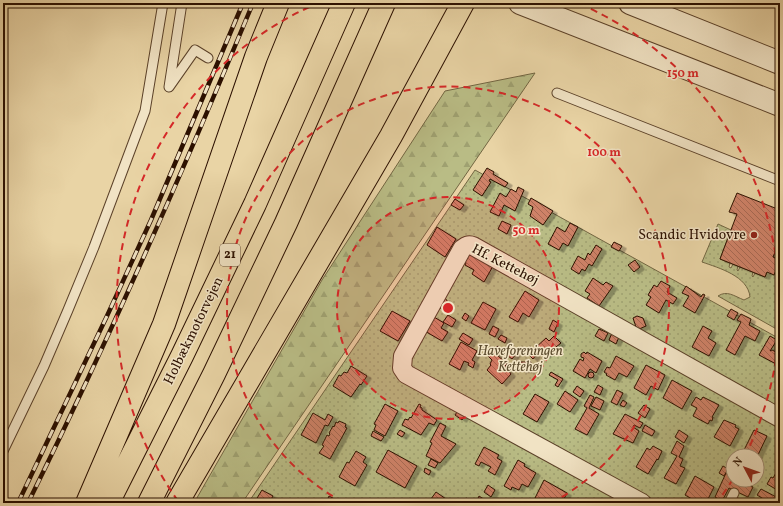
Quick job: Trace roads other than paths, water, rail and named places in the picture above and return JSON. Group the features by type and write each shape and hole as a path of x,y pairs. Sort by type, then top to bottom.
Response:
{"highway":[{"path":"87,503 164,324 256,57 278,3"},
{"name":"Holbækmotorvejen","path":"108,503 182,356 255,204 344,3"},
{"path":"149,503 214,374 286,223 384,3"},
{"path":"177,503 391,136 463,3"}],"street":[{"path":"520,3 780,105"},
{"path":"630,3 780,63"},
{"name":"Hf. Kettehøj","path":"642,503 406,374 402,368 403,356 462,249 466,246 473,246 780,418"}],"lane":[{"path":"3,451 44,366 94,248 145,111 163,3"},
{"path":"182,3 169,87 195,50 208,58"},
{"path":"557,93 780,181"},
{"path":"729,503 734,493"}],"railway":[{"path":"18,503 151,220 243,3"},
{"path":"28,503 145,255 253,3"}],"place":[{"name":"Scandic Hvidovre","path":"754,235"}],"park label":[{"name":"Haveforeningen Kettehøj","path":"520,360"}]}
